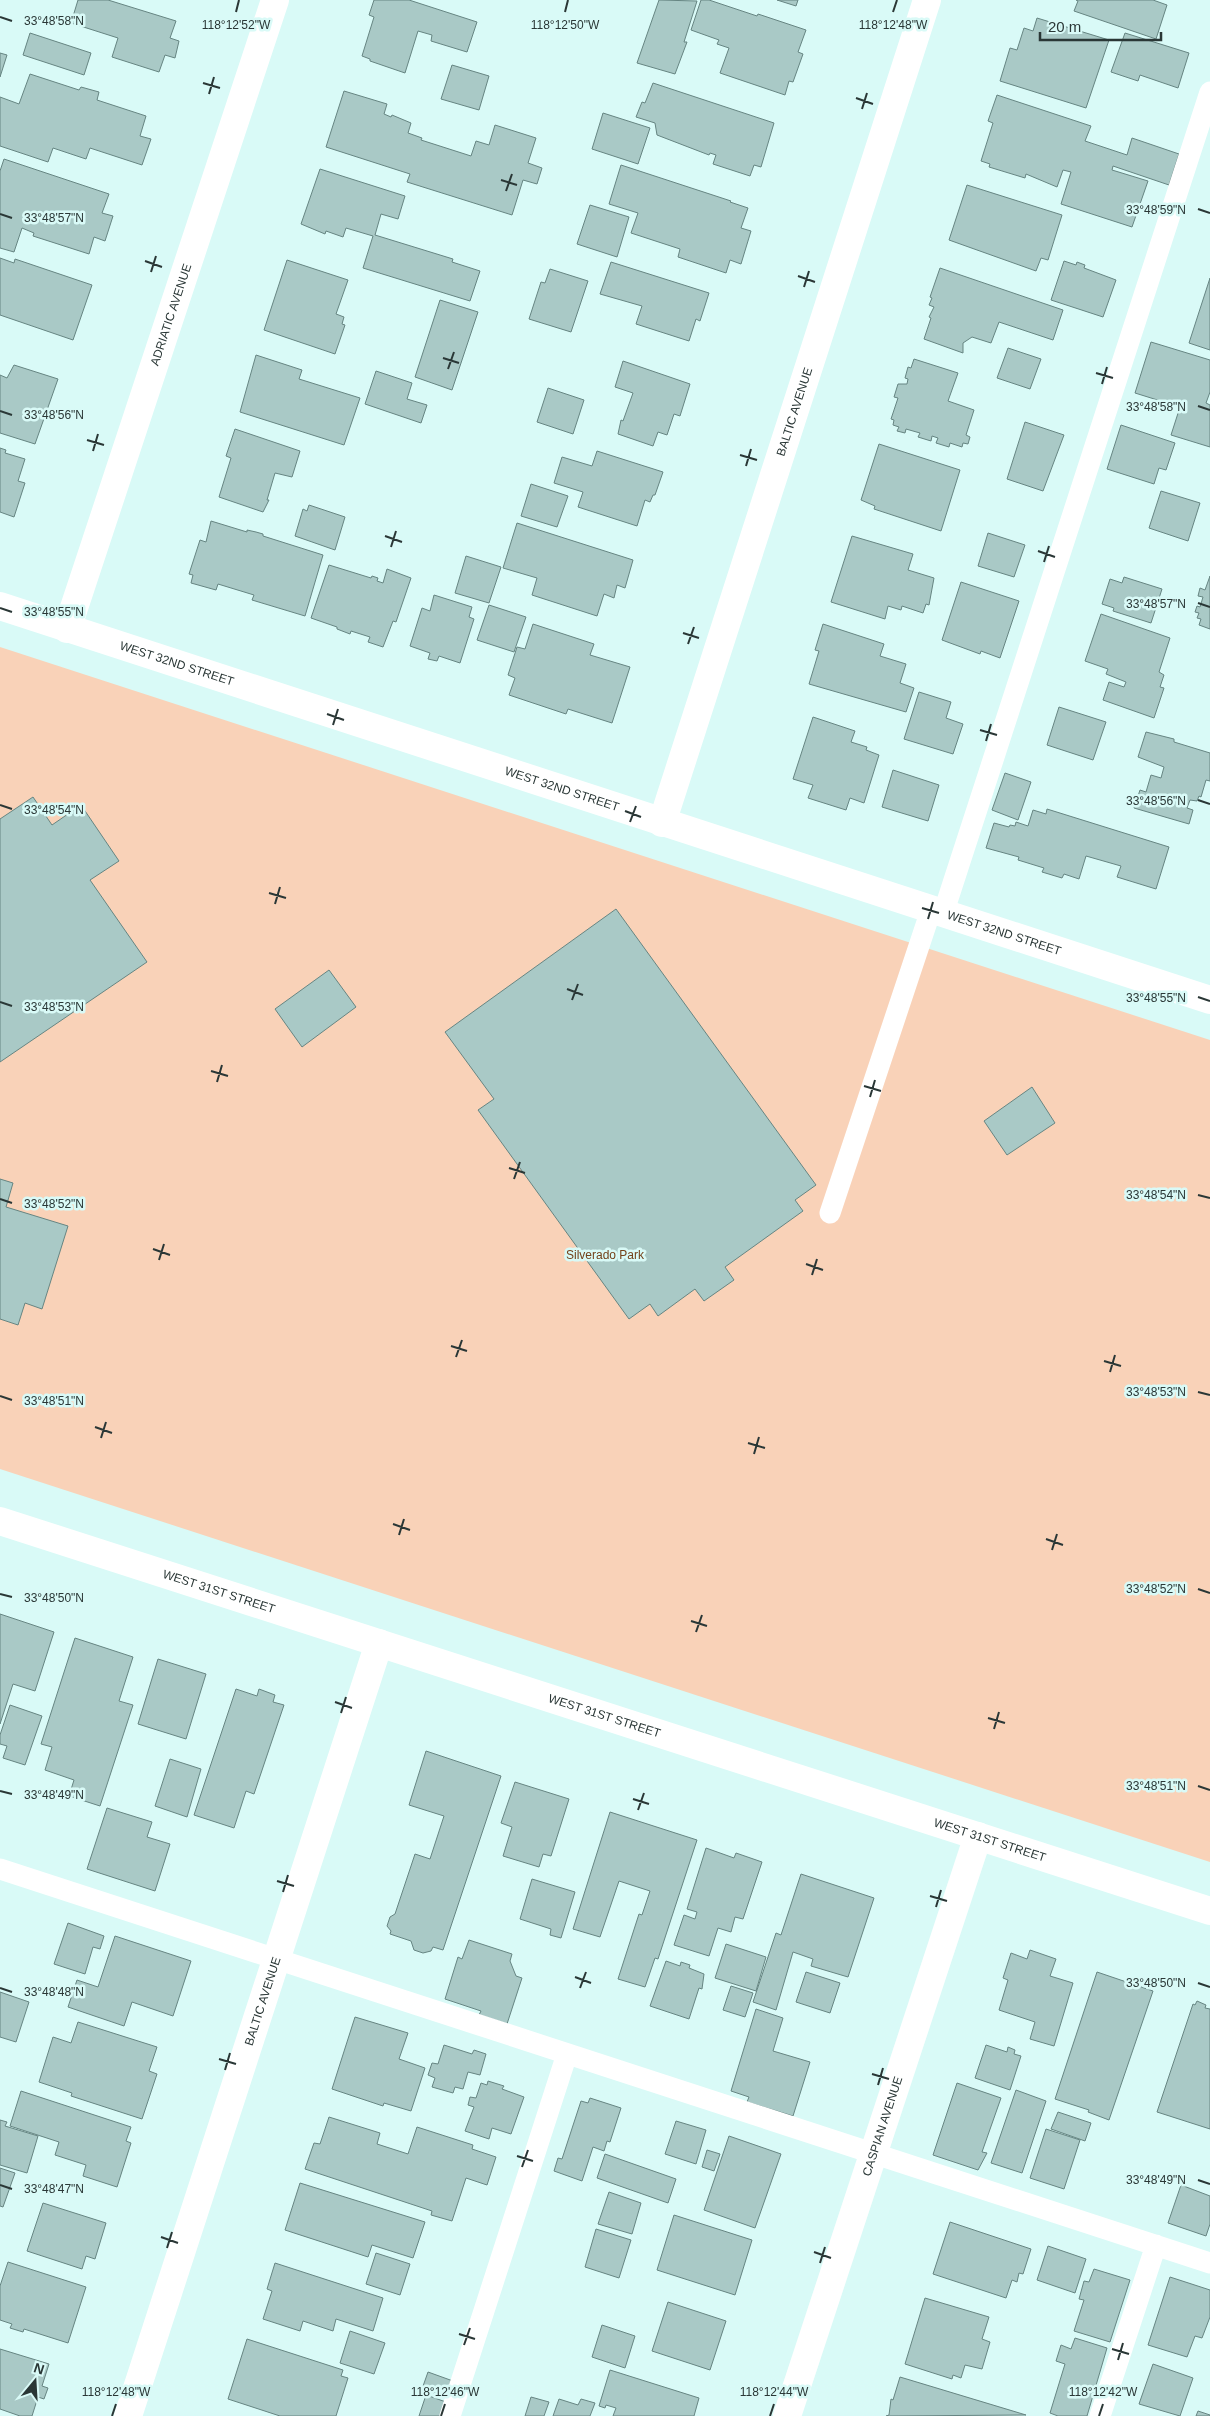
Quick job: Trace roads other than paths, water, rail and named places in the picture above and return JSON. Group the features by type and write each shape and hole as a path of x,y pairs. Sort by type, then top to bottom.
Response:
{"street":[{"name":"ADRIATIC AVENUE","path":"67,628 275,0"},
{"name":"BALTIC AVENUE","path":"662,823 927,0"},
{"name":"WEST 32ND STREET","path":"0,606 1210,1000"},
{"name":"WEST 31ST STREET","path":"0,1521 1210,1911"},
{"name":"BALTIC AVENUE","path":"128,2416 379,1643"},
{"name":"CASPIAN AVENUE","path":"787,2416 978,1836"}],"lane":[{"path":"830,1213 937,912 1210,92"},
{"path":"0,1870 1210,2263"},
{"path":"450,2416 567,2054"},
{"path":"1100,2416 1156,2245"}],"park label":[{"name":"Silverado Park","path":"605,1255"}]}
